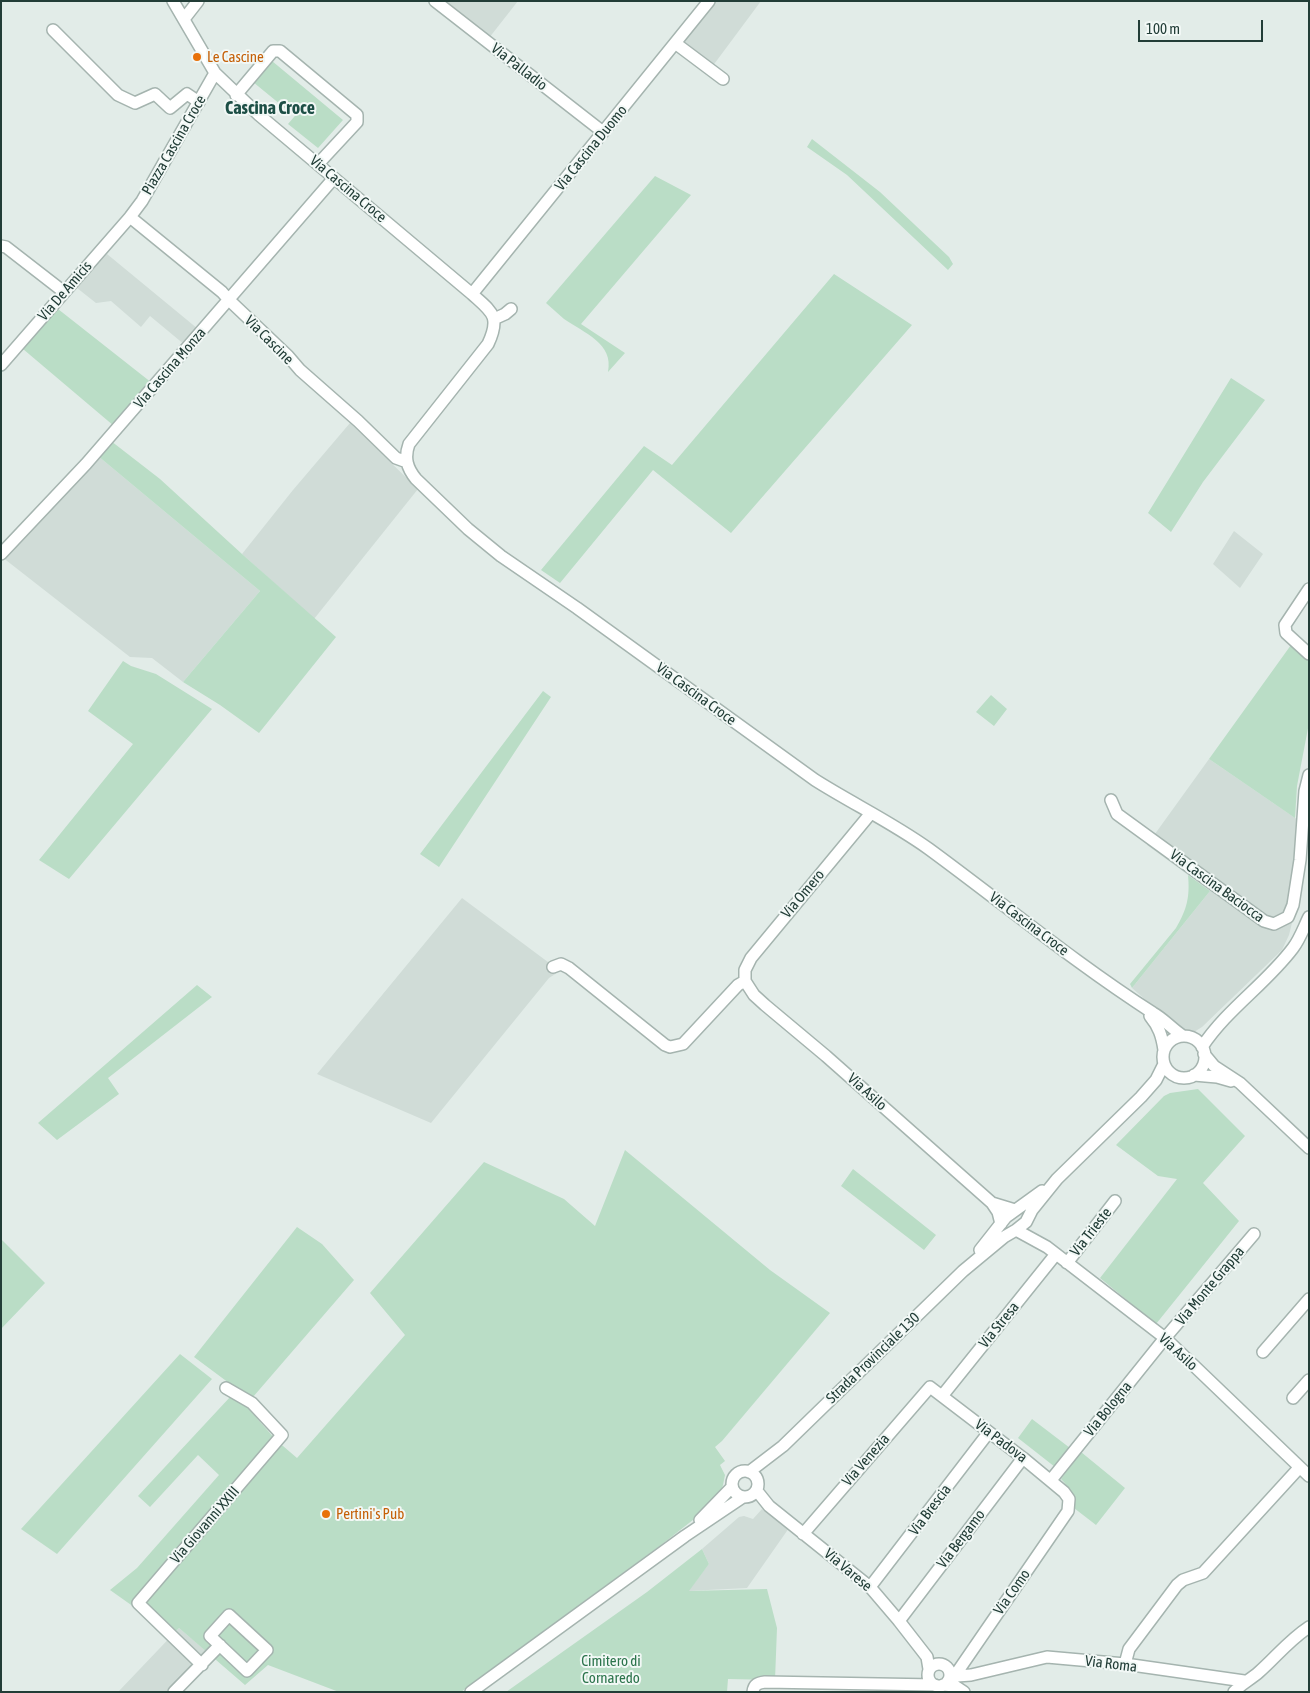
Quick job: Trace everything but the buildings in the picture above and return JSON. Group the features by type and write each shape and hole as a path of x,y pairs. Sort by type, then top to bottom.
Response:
{"street":[{"name":"Via Cascina Croce","path":"173,1 205,56 236,95 472,294 490,312 494,319"},
{"path":"184,19 198,1"},
{"name":"Via Palladio","path":"435,1 603,132"},
{"name":"Via Cascina Duomo","path":"472,294 709,1"},
{"path":"53,30 118,94 135,103 155,94 170,108 187,94 199,102"},
{"path":"675,43 723,79"},
{"path":"236,95 273,51 280,51 357,115 357,122 318,164"},
{"name":"Piazza Cascina Croce","path":"130,217 150,188 216,72"},
{"name":"Via Cascina Monza","path":"1,554 86,464 334,178"},
{"name":"Via De Amicis","path":"1,365 130,217"},
{"name":"Via Cascine","path":"130,217 222,292 300,370 358,421 396,458 407,462"},
{"path":"1,246 6,247 64,292"},
{"path":"407,462 409,444 488,344 495,327 494,319 511,309"},
{"name":"Via Cascina Croce","path":"407,462 410,471 422,484 468,528 501,556 584,613 800,770 927,847 1067,953 1142,1007 1154,1013 1172,1030 1187,1036"},
{"path":"1309,589 1285,625 1286,633 1309,654"},
{"name":"Via Cascina Baciocca","path":"1111,800 1117,814 1264,921 1274,924 1288,917 1293,905 1300,860 1305,791 1309,775"},
{"name":"Via Omero","path":"745,981 745,970 751,958 871,813"},
{"path":"1175,1076 1164,1064 1164,1050 1171,1040 1204,1031 1230,1012 1293,948 1309,917"},
{"path":"553,968 561,964 569,968 665,1045 670,1047 684,1044 738,985 745,981"},
{"name":"Via Asilo","path":"745,981 754,995 765,1005 826,1056 992,1203 998,1212 1001,1224"},
{"name":"Via Cascina Croce","path":"1142,1007 1157,1025 1162,1037 1164,1050"},
{"path":"1194,1075 1202,1066 1203,1051 1230,1012"},
{"path":"1187,1036 1199,1043 1214,1066 1240,1083 1309,1148"},
{"name":"Strada Provinciale 130","path":"752,1492 764,1471 784,1446 963,1270 1029,1218 1036,1204 1057,1180 1156,1080 1164,1064"},
{"path":"1194,1075 1217,1077 1240,1083"},
{"name":"Strada Provinciale 130","path":"1141,1097 1175,1076 1188,1077 1194,1075"},
{"name":"Strada Provinciale 130","path":"963,1270 1006,1217 1057,1180"},
{"name":"Via Trieste","path":"1067,1263 1115,1201"},
{"name":"Via Asilo","path":"992,1203 1015,1210"},
{"name":"Via Asilo","path":"1029,1218 1033,1230 1047,1247"},
{"name":"Via Asilo","path":"1016,1230 1047,1247 1165,1338 1309,1476"},
{"name":"Via Monte Grappa","path":"1165,1338 1254,1234"},
{"name":"Via Stresa","path":"942,1396 1056,1254"},
{"path":"1263,1352 1309,1299"},
{"name":"Via Bologna","path":"1051,1480 1165,1338"},
{"path":"1293,1398 1309,1380"},
{"name":"Via Padova","path":"930,1387 1051,1480 1064,1492 1068,1499"},
{"name":"Via Venezia","path":"803,1534 930,1387"},
{"name":"Via Giovanni XXIII","path":"202,1665 138,1603 282,1434 252,1403 226,1388"},
{"name":"Via Brescia","path":"870,1587 989,1432"},
{"name":"Strada Provinciale 130","path":"749,1472 784,1446"},
{"name":"Via Bergamo","path":"899,1621 1023,1458"},
{"path":"1125,1664 1129,1649 1177,1585 1183,1580 1203,1573 1299,1468"},
{"path":"471,1692 685,1536 752,1492 755,1476 744,1471 736,1474 732,1487 685,1536"},
{"path":"732,1487 736,1494 752,1492"},
{"name":"Via Varese","path":"752,1492 761,1504 769,1506 870,1587 927,1657 929,1680 945,1677"},
{"name":"Via Como","path":"945,1677 965,1660 1068,1511 1068,1499"},
{"path":"229,1616 267,1650 248,1671 220,1645 210,1636 229,1616"},
{"path":"1234,1692 1246,1687 1256,1674 1289,1642 1309,1627"},
{"path":"174,1692 220,1645"},
{"name":"Via Varese","path":"917,1645 945,1677"},
{"name":"Via Roma","path":"753,1692 758,1683 768,1682 913,1686 945,1677 975,1674 1047,1657 1125,1664 1246,1687"},
{"path":"913,1686 935,1664 945,1677 964,1692 965,1682 975,1674 968,1670 965,1660"}],"shaded area":[{"path":"443,1 518,1 489,38"},
{"path":"713,1 761,1 712,67 679,43"},
{"path":"107,254 198,329 191,350 150,316 141,327 111,301 96,303 77,288"},
{"path":"350,423 418,489 314,619 242,554"},
{"path":"98,456 260,591 183,682 152,658 130,657 2,557"},
{"path":"1234,531 1263,554 1240,588 1213,564"},
{"path":"1209,759 1304,824 1294,915 1289,935 1282,950 1202,1027 1188,1033 1181,1031 1132,988 1210,891 1147,845"},
{"path":"462,898 560,971 549,978 431,1123 317,1074"},
{"path":"762,1509 789,1528 747,1588 688,1591 709,1564 702,1549 739,1517 744,1516 753,1519"},
{"path":"179,1628 213,1657 177,1692 118,1692"}],"green space":[{"path":"272,61 343,120 318,148 288,124 300,110 298,105 291,103 286,109 253,82"},
{"path":"812,139 880,192 949,257 953,264 948,270 847,175 807,147"},
{"path":"655,176 691,195 581,324 625,353 608,372 609,362 602,346 588,334 564,319 546,303"},
{"path":"834,274 912,325 731,533 653,470 560,583 541,570 644,446 672,465"},
{"path":"58,309 152,383 114,426 23,349"},
{"path":"1231,378 1265,400 1203,482 1171,532 1148,513"},
{"path":"111,441 160,479 336,637 259,733 220,705 183,682 260,591 98,456"},
{"path":"1291,645 1309,661 1309,723 1297,786 1295,818 1209,759"},
{"path":"123,661 131,666 156,674 212,709 69,879 39,860 133,744 88,711"},
{"path":"543,691 551,697 439,867 420,854"},
{"path":"991,695 1007,709 994,726 976,712"},
{"path":"1188,875 1210,891 1132,988 1130,984 1180,921 1188,896"},
{"path":"197,985 212,997 108,1078 119,1094 57,1140 38,1123"},
{"path":"1198,1089 1245,1136 1203,1183 1239,1221 1156,1324 1100,1278 1177,1179 1158,1176 1116,1145 1164,1096 1170,1093"},
{"path":"625,1150 770,1270 830,1313 715,1447 725,1461 720,1465 725,1475 720,1494 712,1505 661,1545 461,1692 339,1692 268,1665 245,1685 179,1628 169,1638 134,1607 110,1590 137,1568 219,1475 198,1455 150,1507 138,1496 231,1396 247,1407 276,1440 297,1458 405,1335 370,1293 484,1162 564,1199 595,1226"},
{"path":"853,1169 936,1235 924,1250 841,1186"},
{"path":"297,1227 322,1244 354,1280 253,1397 233,1386 194,1357"},
{"path":"1,1239 45,1283 1,1329"},
{"path":"180,1354 212,1379 57,1554 21,1529"},
{"path":"1032,1419 1070,1448 1055,1467 1018,1438"},
{"path":"1081,1452 1125,1488 1096,1525 1074,1508 1070,1492 1061,1479"},
{"name":"Cimitero di Cornaredo","path":"702,1549 709,1564 689,1591 767,1589 777,1628 775,1680 728,1679 727,1692 506,1692 647,1592"}],"place":[{"name":"Le Cascine","path":"197,57"},
{"name":"Pertini's Pub","path":"326,1514"}],"district":[{"name":"Cascina Croce","path":"270,108"}]}
